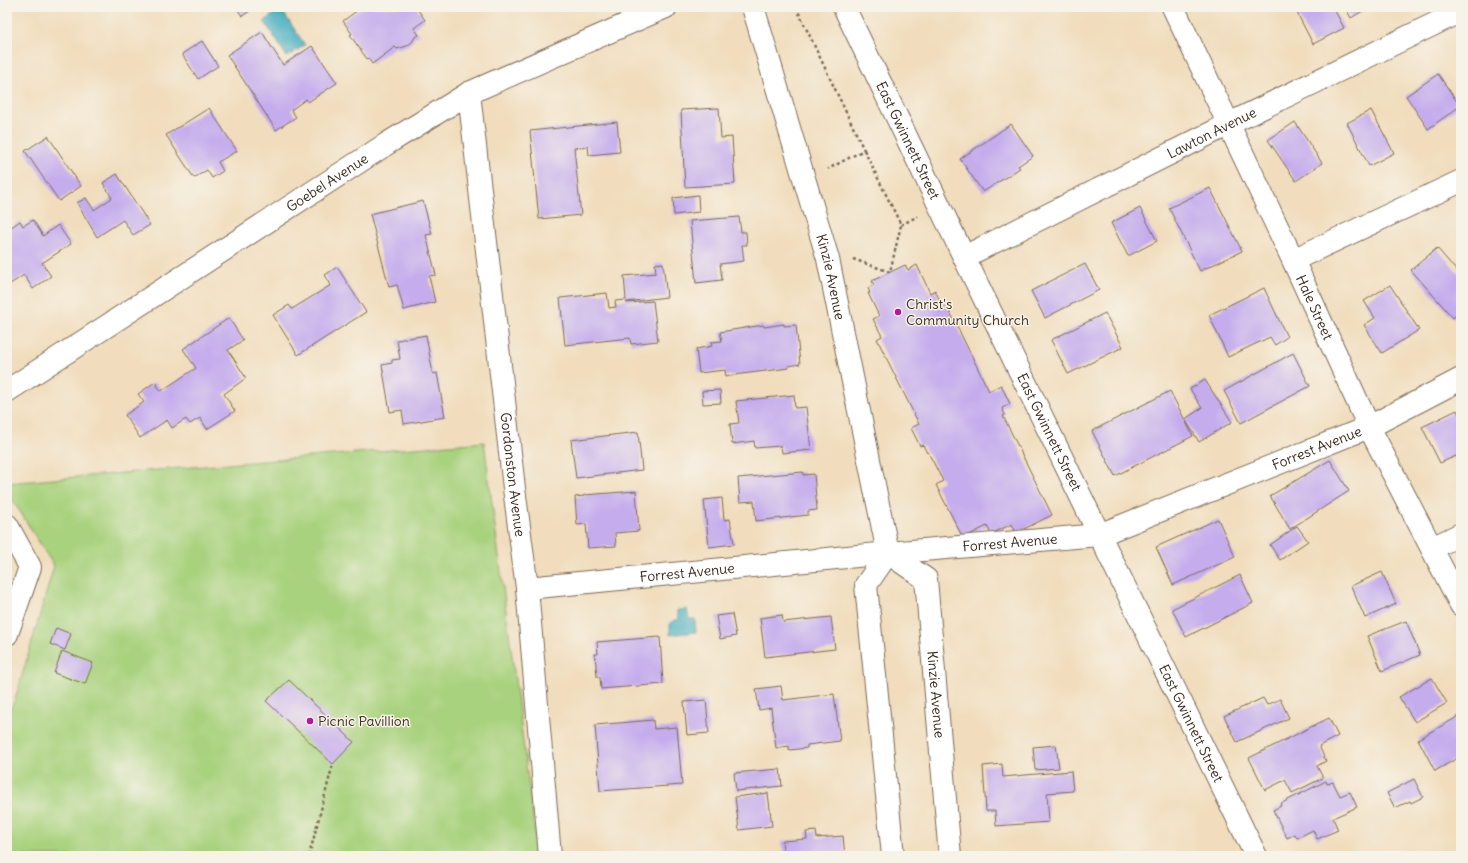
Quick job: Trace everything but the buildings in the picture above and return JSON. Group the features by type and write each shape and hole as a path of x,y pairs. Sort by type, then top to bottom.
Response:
{"street":[{"name":"Goebel Avenue","path":"7,391 388,142 468,93 666,7"},
{"name":"Kinzie Avenue","path":"753,7 828,259 888,553 926,579 950,856"},
{"name":"East Gwinnett Street","path":"844,7 1256,856"},
{"name":"Hale Street","path":"1173,7 1293,260 1369,427 1461,605"},
{"name":"Lawton Avenue","path":"964,257 1229,124 1461,11"},
{"name":"Gordonston Avenue","path":"468,93 527,588 550,856"},
{"path":"1293,260 1461,180"},
{"name":"Forrest Avenue","path":"527,588 888,553 1099,535 1369,427 1461,379"},
{"path":"7,525 30,568 7,634"},
{"path":"1432,548 1461,534"},
{"path":"888,553 866,585 893,856"}],"path":[{"path":"796,7 901,225 890,272 853,259"},
{"path":"828,169 864,150"},
{"path":"901,225 918,216"},
{"path":"309,856 333,764"}],"green space":[{"path":"484,442 538,856 7,856 7,715 15,700 54,566 7,491 7,483"}],"water":[{"path":"281,9 305,45 287,57 264,21"},
{"path":"687,609 689,619 695,619 696,632 670,635 670,624 679,619 677,610"}],"place":[{"name":"Christ's Community Church","path":"898,312"},
{"name":"Picnic Pavillion","path":"310,721"}]}
